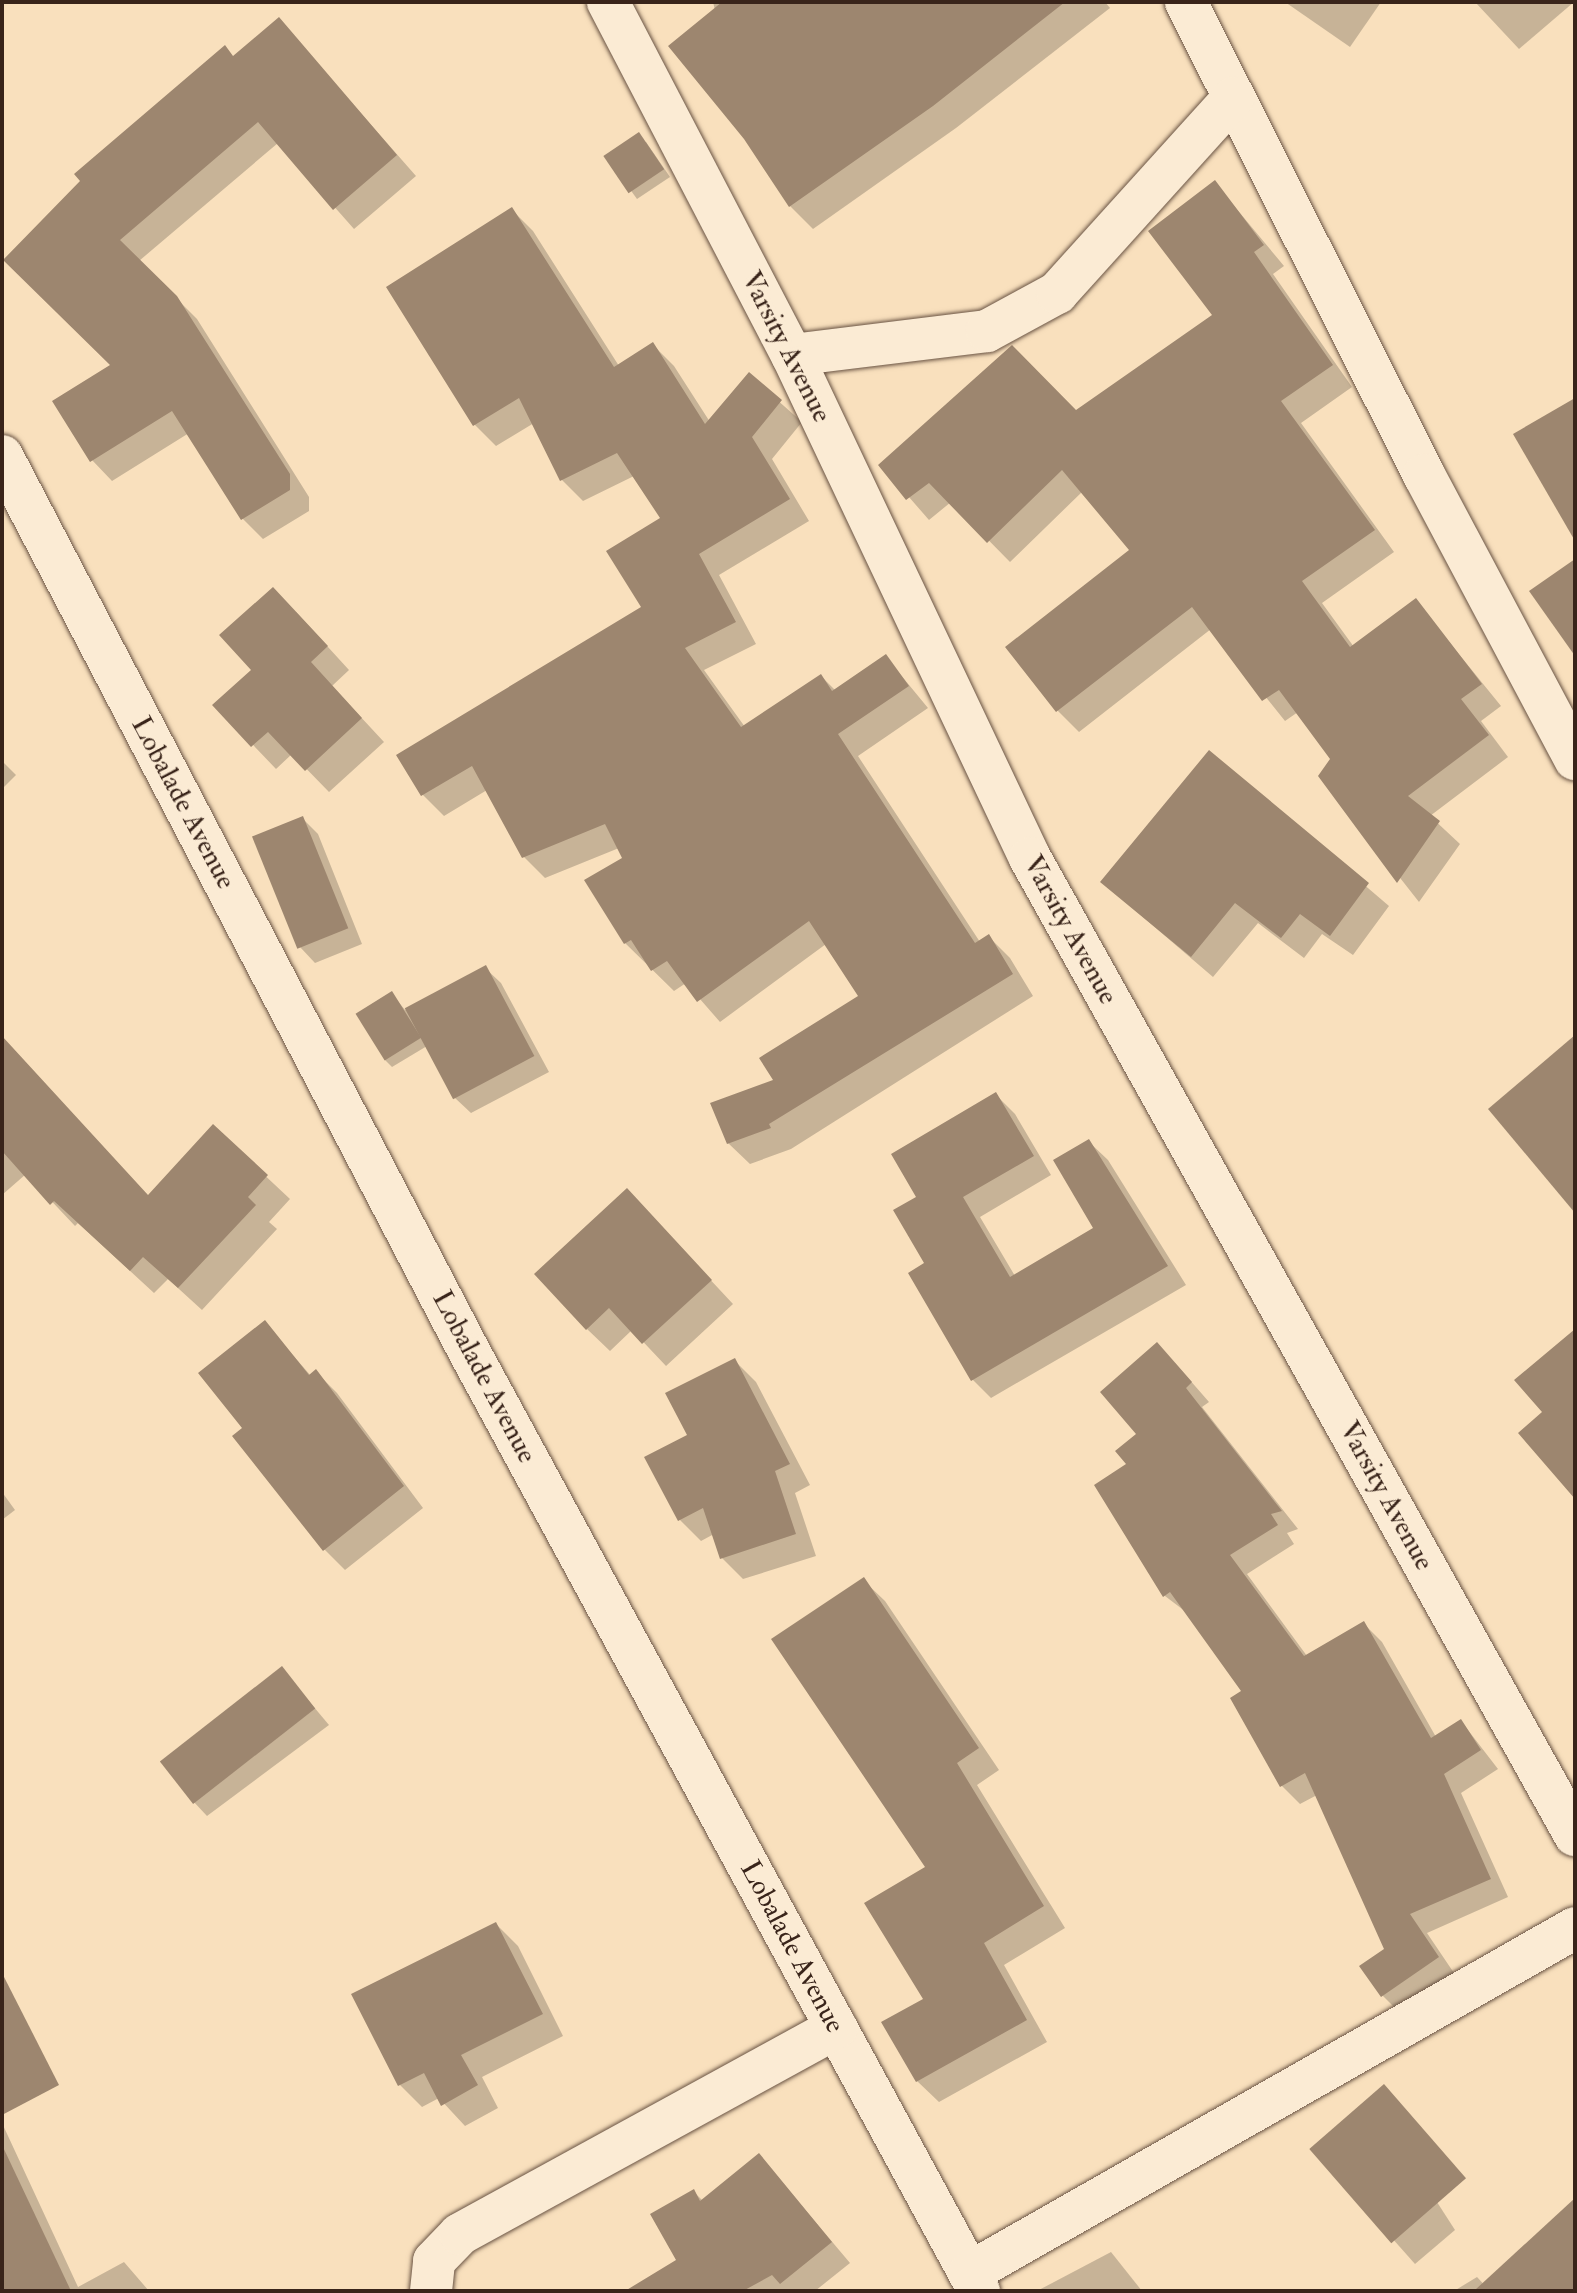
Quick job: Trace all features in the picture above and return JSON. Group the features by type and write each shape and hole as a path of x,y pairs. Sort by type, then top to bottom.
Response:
{"street":[{"name":"Varsity Avenue","path":"608,2 792,355 1030,858 1575,1835"},
{"path":"1186,2 1575,759"},
{"path":"792,355 987,331 1057,293 1233,98"},
{"name":"Lobalade Avenue","path":"2,456 471,1355 974,2282"},
{"path":"974,2282 1575,1928"},
{"path":"431,2291 434,2261 460,2234 836,2028"}],"building":[{"path":"722,2 1065,2 933,106 789,207 744,139 668,46"},
{"path":"279,17 397,155 333,210 258,122 120,240 177,296 290,474 290,490 241,520 172,411 90,462 52,401 110,365 3,260 80,181 74,174 225,45 233,56"},
{"path":"639,132 664,169 629,193 603,156"},
{"path":"1215,180 1264,245 1254,252 1333,365 1281,401 1375,530 1302,581 1350,647 1416,598 1482,684 1461,699 1489,735 1408,796 1440,821 1397,883 1318,776 1330,759 1279,690 1262,701 1192,607 1056,712 1005,647 1129,550 1062,470 987,543 929,483 906,500 878,465 1012,345 1076,410 1212,315 1148,231"},
{"path":"512,207 614,367 653,342 705,424 749,372 782,400 752,437 790,499 699,554 736,622 685,648 741,727 821,674 832,691 886,654 909,686 838,734 975,943 989,934 1013,974 769,1124 771,1128 727,1144 710,1103 773,1080 759,1058 858,996 809,921 697,1002 667,961 651,971 631,940 624,944 584,880 622,858 605,824 522,858 472,766 421,796 396,755 641,607 606,551 660,518 617,453 560,481 519,398 473,426 386,287"},
{"path":"1575,398 1575,541 1513,434"},
{"path":"1575,559 1575,656 1529,591"},
{"path":"273,587 328,646 311,662 362,718 305,771 268,732 251,747 212,705 251,670 219,635"},
{"path":"1209,750 1369,883 1330,936 1300,914 1281,938 1235,903 1191,957 1100,882"},
{"path":"303,816 348,928 297,949 252,837"},
{"path":"486,965 534,1056 453,1099 405,1008"},
{"path":"392,991 421,1038 385,1060 356,1014"},
{"path":"1575,1035 1575,1213 1488,1109"},
{"path":"2,1036 148,1195 213,1124 268,1175 248,1197 256,1205 178,1288 143,1257 130,1271 54,1201 50,1205 2,1151"},
{"path":"996,1092 1034,1156 963,1197 1010,1277 1093,1228 1053,1160 1089,1139 1168,1266 971,1381 908,1273 924,1263 893,1210 916,1197 891,1154"},
{"path":"627,1188 712,1280 642,1344 609,1308 586,1330 534,1274"},
{"path":"265,1320 309,1375 316,1369 404,1486 323,1551 232,1436 242,1428 198,1373"},
{"path":"1575,1329 1575,1499 1518,1433 1542,1412 1514,1380"},
{"path":"1157,1342 1192,1382 1186,1388 1282,1511 1271,1514 1278,1525 1230,1555 1304,1656 1364,1621 1431,1738 1461,1719 1481,1750 1444,1774 1491,1879 1410,1914 1439,1957 1381,1997 1359,1966 1384,1949 1305,1773 1280,1787 1230,1698 1241,1691 1170,1592 1163,1597 1094,1485 1126,1464 1115,1451 1136,1434 1100,1392"},
{"path":"735,1358 790,1464 775,1471 796,1534 720,1559 703,1508 678,1521 644,1457 687,1435 665,1393"},
{"path":"864,1577 979,1748 957,1763 1044,1906 984,1943 1027,2020 916,2082 881,2022 923,1999 864,1903 925,1867 771,1639"},
{"path":"282,1666 315,1709 193,1804 160,1761"},
{"path":"496,1922 543,2014 461,2055 478,2085 441,2106 424,2073 398,2086 351,1994"},
{"path":"2,1973 59,2085 2,2115"},
{"path":"1384,2084 1466,2178 1391,2243 1309,2149"},
{"path":"2,2145 71,2291 2,2291"},
{"path":"759,2153 832,2242 780,2284 772,2275 743,2291 625,2291 676,2260 650,2214 694,2189 700,2201"},
{"path":"1575,2198 1575,2291 1475,2290"}]}
